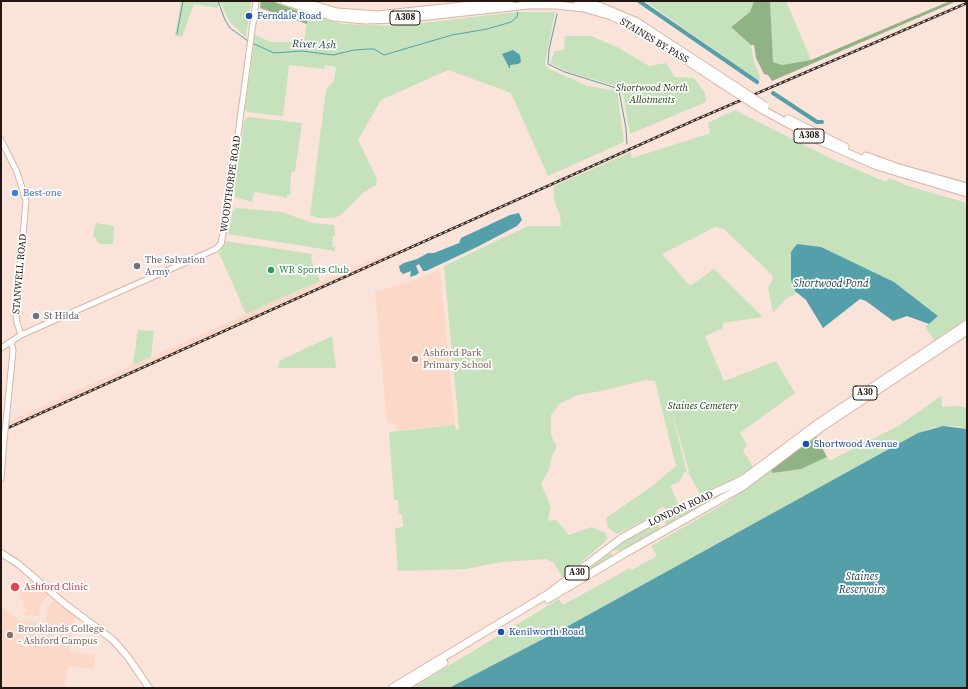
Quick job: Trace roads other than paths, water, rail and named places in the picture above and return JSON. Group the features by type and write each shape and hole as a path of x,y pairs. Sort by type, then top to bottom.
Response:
{"highway":[{"name":"STAINES BY-PASS","path":"284,1 333,17 365,20 401,19 528,5 576,6 606,14 631,25 734,89"},
{"name":"A308","path":"299,1 337,12 377,16 510,1"},
{"name":"STAINES BY-PASS","path":"578,1 602,7 637,22 734,89"},
{"name":"A308","path":"734,89 820,141 933,184 967,193"},
{"name":"A308","path":"871,160 967,187"},
{"name":"LONDON ROAD","path":"392,688 548,594 612,545 653,521 742,480 817,424 967,324"},
{"name":"A30","path":"403,688 653,537 742,487 822,427 967,331"},
{"path":"653,521 657,520 662,523 664,528 662,532"},
{"name":"A30","path":"612,545 612,552 618,554 645,539 653,537"}],"main road":[{"path":"1,553 17,563 65,604 113,640 128,657 149,688"}],"street":[{"name":"WOODTHORPE ROAD","path":"22,335 216,249 221,244 229,201 256,1"},
{"name":"STANWELL ROAD","path":"1,140 17,172 26,201 16,314 17,323 22,335"},
{"path":"1,348 22,335"},
{"path":"1,478 13,350 11,342"}],"water":[{"path":"513,50 520,55 521,62 510,65 510,69 502,54"},
{"path":"519,213 522,220 517,226 477,247 426,271 423,271 419,264 416,266 419,273 410,277 411,271 403,274 400,271 399,266 404,263 459,243 461,238 510,215"},
{"name":"Shortwood Pond","path":"797,244 821,247 894,282 938,316 929,324 907,316 893,321 866,301 860,299 823,328 806,300 795,291 791,280 791,252"},
{"name":"Staines Reservoirs","path":"943,426 967,429 967,688 449,688 568,626 918,433"}],"waterway":[{"path":"177,34 183,1"},
{"name":"River Ash","path":"218,1 225,20 230,28 248,41"},
{"path":"639,1 757,82"},
{"name":"River Ash","path":"252,43 274,53 302,51 333,55 354,50 374,49 384,55 452,35 487,29 511,22 517,17 518,12"},
{"path":"557,14 549,50 548,64 565,72 613,87 619,91 626,128 627,144"},
{"path":"773,93 817,122 822,122"}],"railway":[{"path":"1,431 695,120 967,3"}],"place":[{"name":"Ferndale Road","path":"249,16"},
{"name":"Best-one","path":"15,193"},
{"name":"The Salvation Army","path":"137,266"},
{"name":"WR Sports Club","path":"271,270"},
{"name":"St Hilda","path":"36,316"},
{"name":"Ashford Park Primary School","path":"415,359"},
{"name":"Shortwood Avenue","path":"806,444"},
{"name":"Ashford Clinic","path":"15,587"},
{"name":"Kenilworth Road","path":"501,632"},
{"name":"Brooklands College - Ashford Campus","path":"10,635"}],"park label":[{"name":"Shortwood North Allotments","path":"652,94"},
{"name":"Staines Cemetery","path":"703,406"}]}
